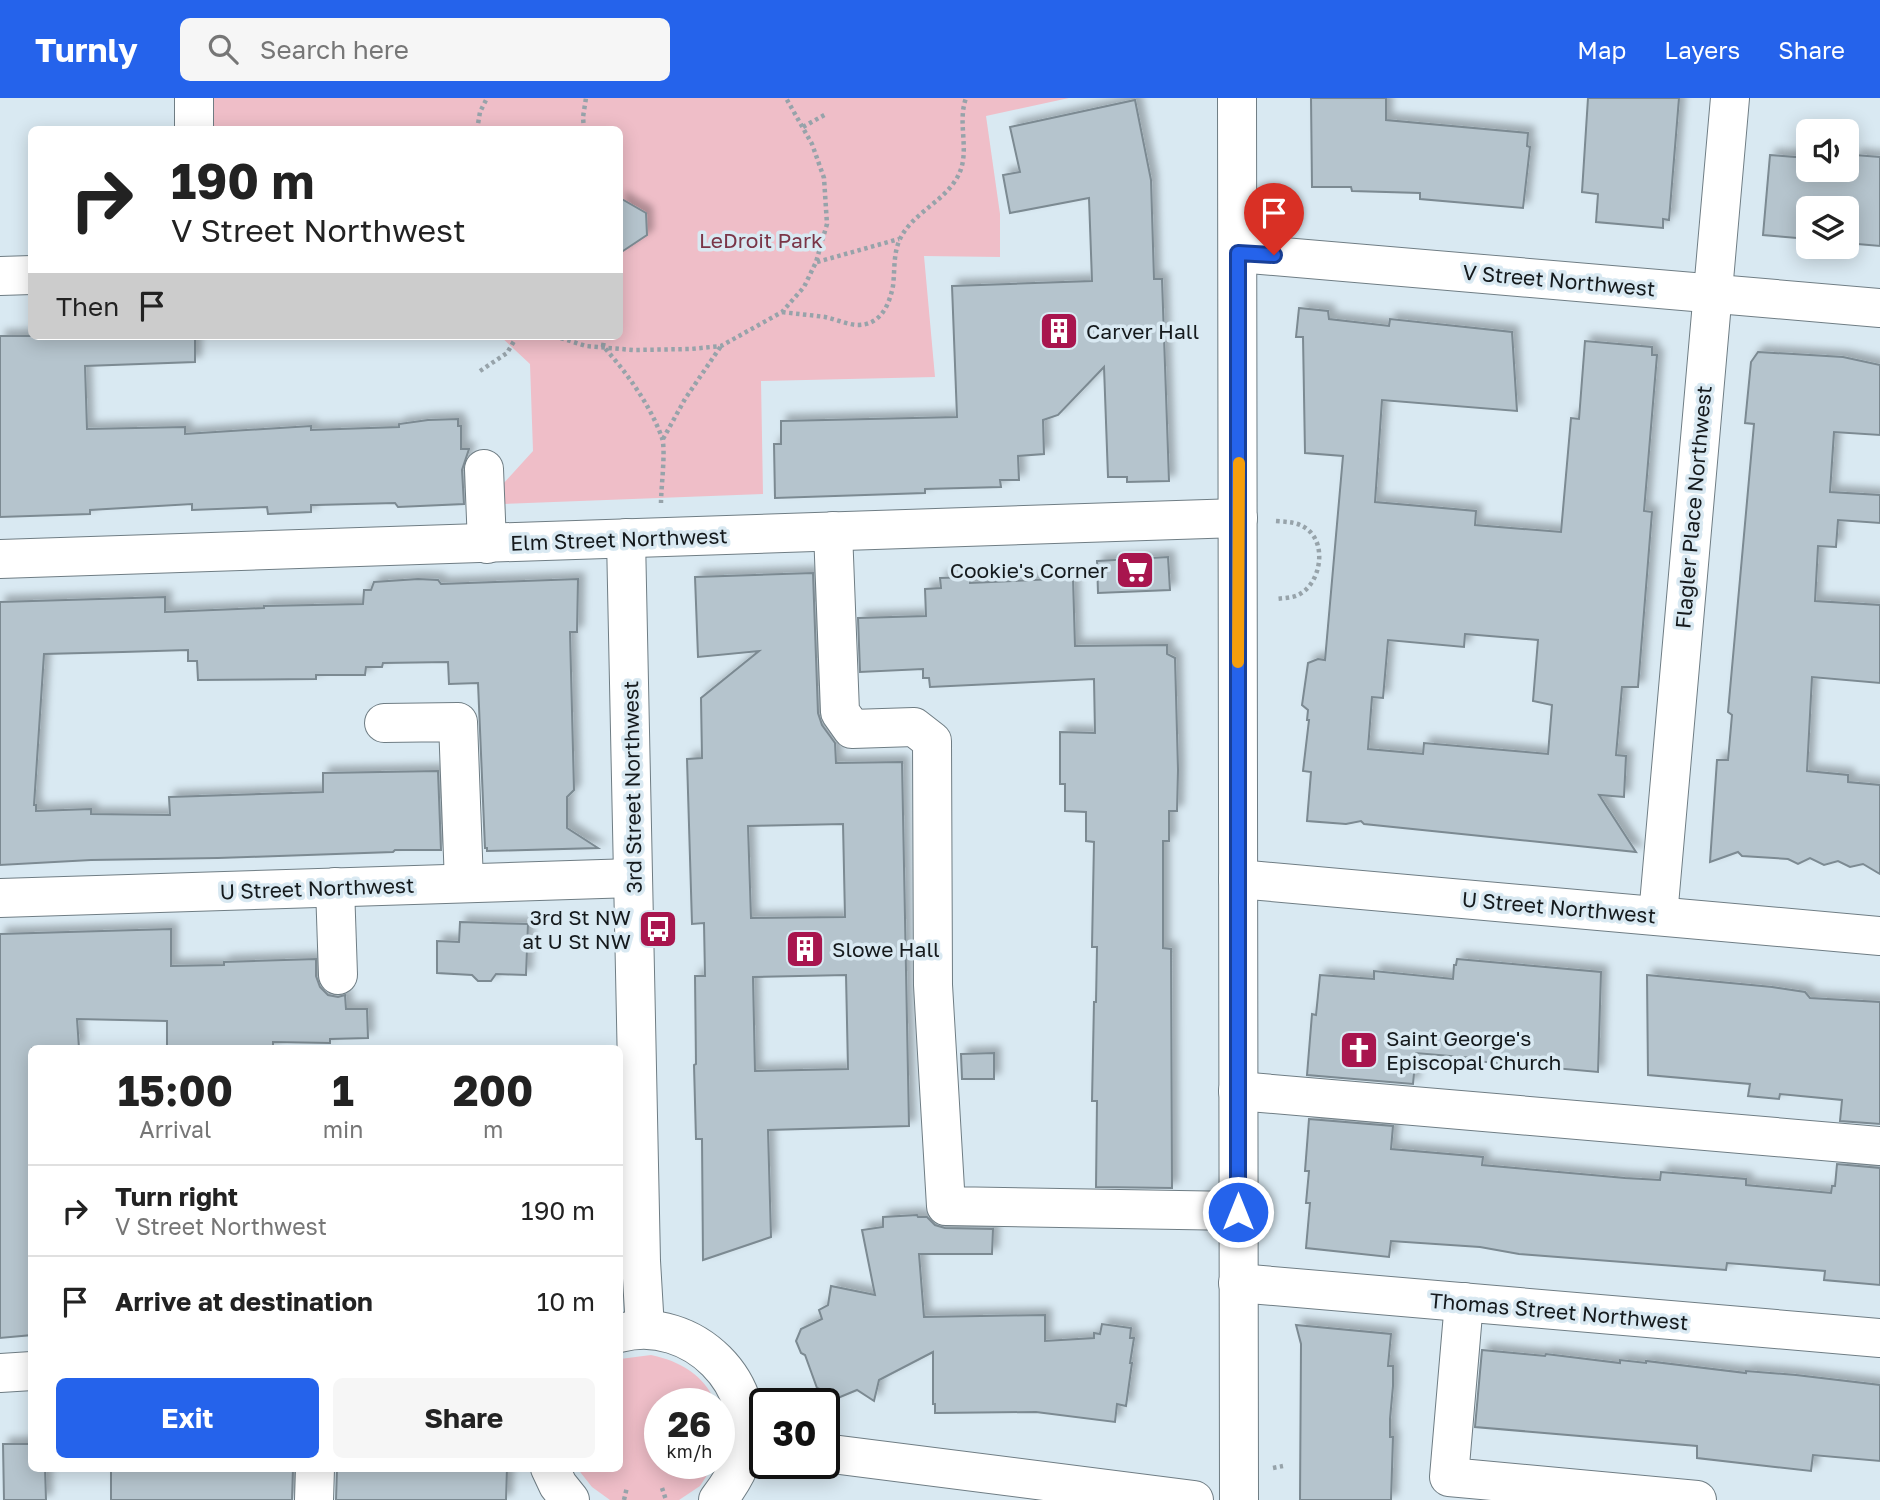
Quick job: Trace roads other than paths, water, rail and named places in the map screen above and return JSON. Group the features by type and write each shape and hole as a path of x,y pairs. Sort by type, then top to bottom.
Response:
{"street":[{"path":"194,98 194,126"},
{"path":"1237,98 1239,1500"},
{"name":"Flagler Place Northwest","path":"1658,916 1730,98"},
{"name":"V Street Northwest","path":"1238,253 1880,308"},
{"path":"0,276 28,275"},
{"path":"484,469 487,544"},
{"name":"Elm Street Northwest","path":"0,559 1238,517"},
{"path":"833,531 839,712 852,729 914,727 932,741 934,1189 946,1206 1238,1212"},
{"name":"3rd Street Northwest","path":"626,538 634,878 629,1135 632,1331"},
{"path":"384,723 458,722 464,883"},
{"name":"U Street Northwest","path":"0,898 634,878"},
{"name":"U Street Northwest","path":"1238,879 1880,936"},
{"path":"335,887 338,975"},
{"path":"1238,1091 1880,1146"},
{"name":"Thomas Street Northwest","path":"1238,1283 1880,1338"},
{"path":"1464,1302 1449,1477 1697,1500"},
{"path":"632,1331 676,1334 711,1354 724,1368 741,1400 749,1430"},
{"path":"0,1373 28,1371"},
{"path":"718,1500 749,1454"},
{"path":"840,1456 1050,1491 1194,1500"},
{"path":"314,1500 315,1472"},
{"path":"552,1472 570,1500"}],"place":[{"name":"Carver Hall","path":"1059,331"},
{"name":"Cookie's Corner","path":"1135,570"},
{"name":"3rd St NW at U St NW","path":"658,929"},
{"name":"Slowe Hall","path":"805,949"},
{"name":"Saint George's Episcopal Church","path":"1359,1050"}],"park label":[{"name":"LeDroit Park","path":"761,240"}]}
